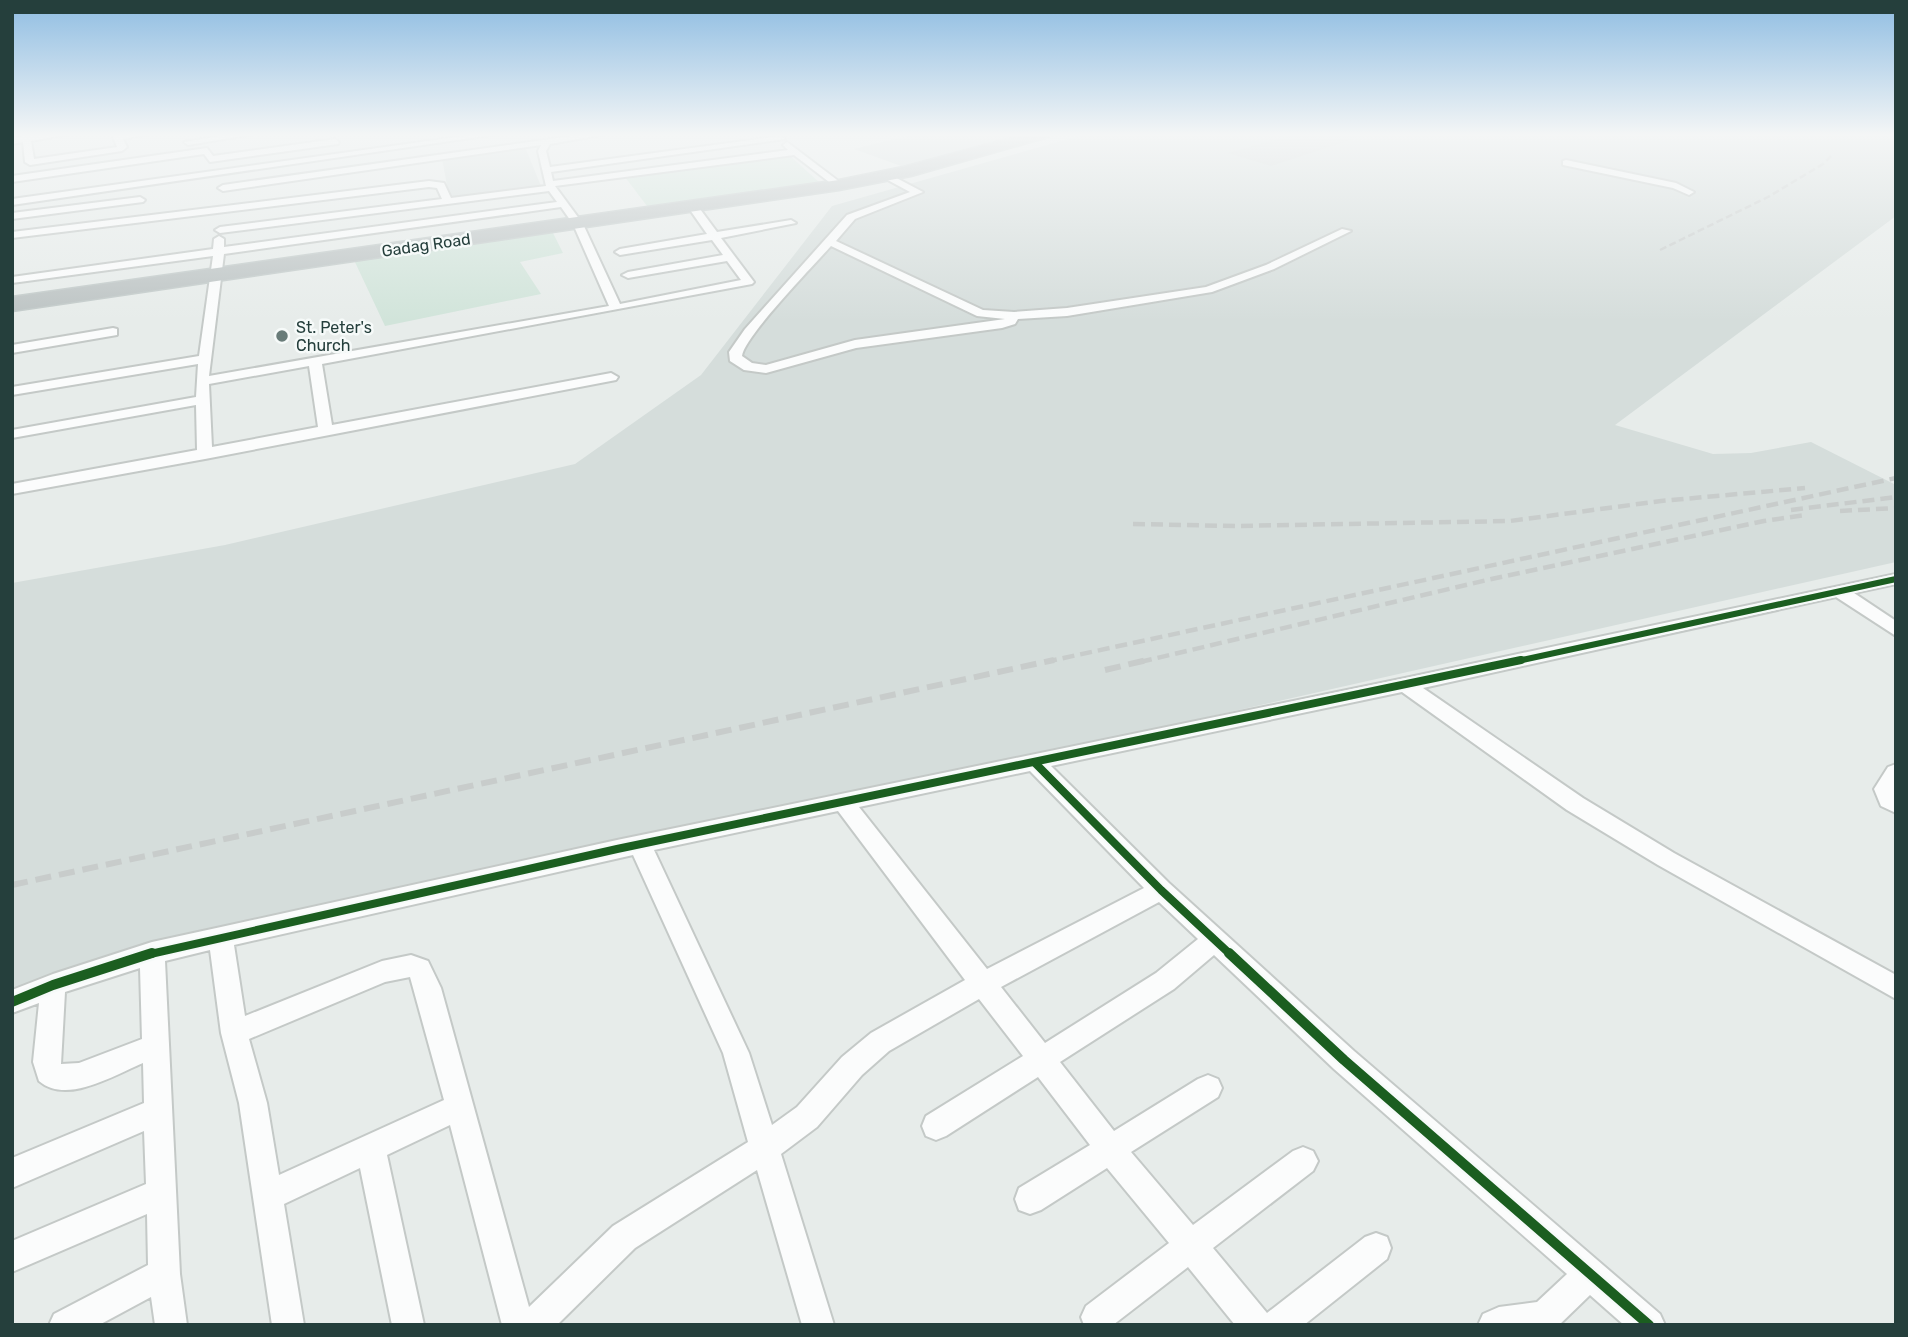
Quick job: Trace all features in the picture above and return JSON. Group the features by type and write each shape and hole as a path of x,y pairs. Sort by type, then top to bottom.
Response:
{"highway":[{"name":"Gadag Road","path":"577,222 747,196"},
{"name":"Gadag Road","path":"12,302 219,242 577,222 767,196"}],"street":[{"path":"12,202 48,196"},
{"path":"12,216 142,199 142,196"},
{"path":"205,455 202,381 222,196"},
{"path":"219,242 390,196"},
{"path":"446,196 448,201"},
{"path":"12,280 480,196"},
{"path":"558,196 577,222 616,308"},
{"path":"905,196 851,217 740,343 735,358 757,369 777,368 855,344 1002,324 1011,321 1014,316"},
{"path":"219,242 351,203"},
{"path":"12,246 219,242 563,204"},
{"path":"202,381 748,282 693,207"},
{"path":"12,235 219,242 364,220"},
{"path":"620,252 790,223"},
{"path":"830,242 981,313 1014,316 1067,312 1208,290 1270,267 1346,231"},
{"path":"628,275 730,257"},
{"path":"12,349 113,332"},
{"path":"12,391 205,359"},
{"path":"315,361 326,432"},
{"path":"12,489 611,377"},
{"path":"12,434 203,400"},
{"path":"12,1002 53,985 152,953 221,937 640,845 1896,579"},
{"path":"1839,591 1896,630"},
{"path":"1405,685 1575,804 1666,859 1896,988"},
{"path":"1035,763 1161,890 1344,1060 1649,1325"},
{"path":"1896,772 1885,789 1889,800 1896,805"},
{"path":"843,802 1111,1150 1256,1325"},
{"path":"640,845 736,1053 818,1325"},
{"path":"534,1325 624,1237 765,1148 807,1117 852,1066 880,1042 984,983 1161,890"},
{"path":"221,937 234,1033 253,1103 288,1325"},
{"path":"936,1126 1165,982 1215,940"},
{"path":"152,953 164,1274 171,1325"},
{"path":"234,1033 382,972 411,966 419,969 425,978 518,1325"},
{"path":"53,985 47,1043 49,1072 55,1077 79,1076 155,1046"},
{"path":"1030,1199 1208,1087"},
{"path":"267,1196 459,1107"},
{"path":"12,1173 158,1111"},
{"path":"372,1147 408,1325"},
{"path":"1097,1317 1303,1161"},
{"path":"12,1258 161,1193"},
{"path":"1278,1325 1376,1248"},
{"path":"1494,1325 1509,1320 1542,1317 1554,1310 1589,1273"},
{"path":"65,1325 164,1274"}],"shaded area":[{"path":"866,196 1896,196 1896,216 1615,425 1713,454 1751,453 1811,442 1896,485 1896,562 1079,746 498,865 12,989 12,583 225,545 575,464 701,375 832,206"}],"green space":[{"path":"640,196 716,196 647,206"},
{"path":"553,233 563,253 520,262 541,294 385,326 354,260"}],"railway":[{"path":"1660,250 1769,196"},
{"path":"1045,662 1896,478"},
{"path":"1133,524 1235,526 1510,521 1661,501 1805,488"},
{"path":"1791,510 1896,497"},
{"path":"1840,511 1896,508"},
{"path":"1140,662 1487,580 1764,521 1805,515"},
{"path":"12,885 1054,660"},
{"path":"1105,670 1147,660"}],"cycle path":[{"path":"12,1002 53,985 152,953 617,849 1405,685 1896,579"},
{"path":"1035,763 1161,890 1344,1060 1649,1325"}],"place":[{"name":"St. Peter's Church","path":"282,336"}]}
